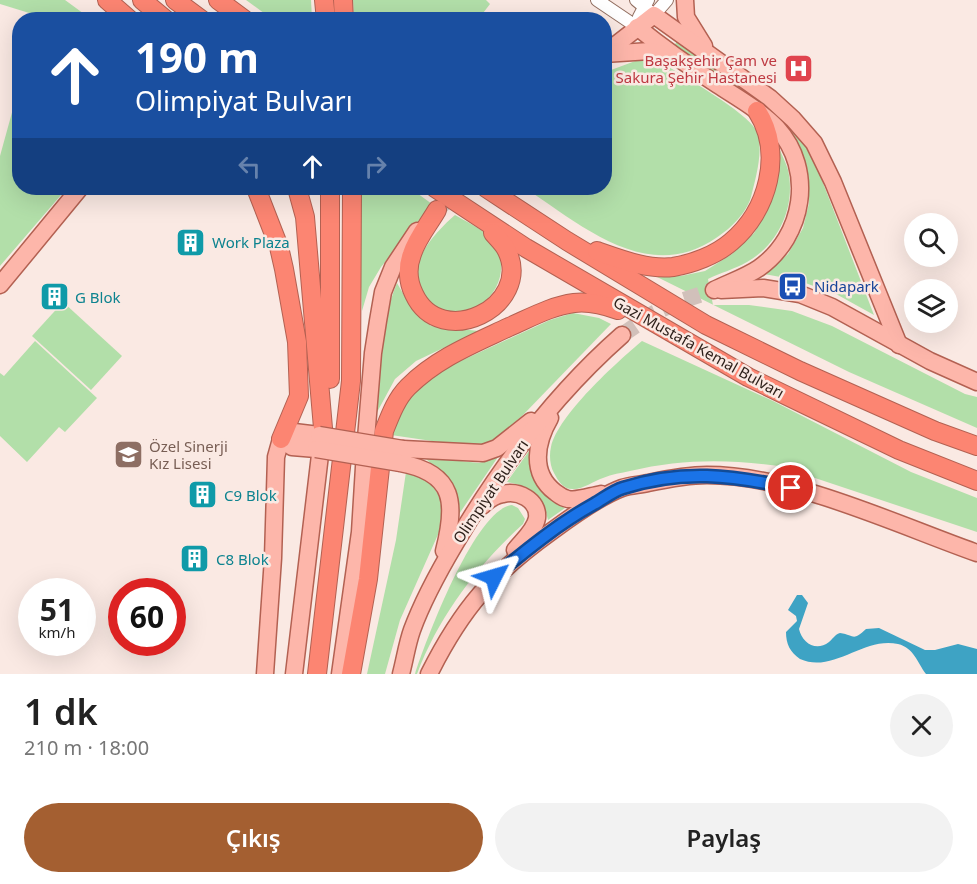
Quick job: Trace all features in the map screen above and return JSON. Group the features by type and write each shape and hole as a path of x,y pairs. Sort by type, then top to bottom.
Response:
{"highway":[{"path":"99,0 112,12"},
{"path":"107,0 121,12"},
{"path":"142,0 156,12"},
{"path":"175,0 191,12"},
{"path":"218,0 234,12"},
{"path":"567,241 652,267 671,267 690,263 730,244 747,227 759,208 768,186 771,143 766,125 757,111"},
{"path":"259,195 279,247 297,342 299,396 281,439"},
{"path":"299,195 305,217 320,438"},
{"path":"320,438 330,380 330,195"},
{"path":"317,674 351,381 352,195"},
{"name":"Gazi Mustafa Kemal Bulvarı","path":"497,195 567,241 706,325 831,385 977,447"},
{"path":"438,197 492,232 507,250 513,271 507,292 488,312 471,319 446,321 435,318 417,300 411,288 408,270 412,253 438,197"},
{"name":"Gazi Mustafa Kemal Bulvarı","path":"438,197 758,382 899,450 977,481"},
{"path":"351,674 368,579 384,431 406,389 431,366 460,349 546,310 573,303 596,303 643,317"}],"main road":[{"path":"684,0 686,17 710,54"},
{"path":"612,47 637,27 645,5 770,98 794,119 814,143 833,182 899,345"},
{"path":"637,27 673,56 757,111 777,128 792,153 802,191 798,211 788,238 759,268 714,290 763,288 800,294 832,307 899,345 977,382"},
{"path":"612,53 650,51 673,56"},
{"path":"0,285 74,195"},
{"path":"340,674 360,532 372,364 383,292 393,267 438,197"},
{"name":"Olimpiyat Bulvarı","path":"401,674 412,632 440,570 473,513 515,451 599,355 622,335"},
{"path":"265,674 273,558 276,457 281,439 294,432 401,456 483,453 497,448 564,394"},
{"path":"564,394 546,424 538,448 537,460 544,481 562,497 577,499 669,478 705,475 755,480 827,498 977,553"},
{"path":"294,674 320,438"},
{"path":"401,456 432,473 446,487 452,508 450,529 440,570"},
{"path":"494,577 561,524 621,489"},
{"path":"429,674 454,626 533,528 537,517 535,507 524,496 513,492 491,498 473,513"}],"street":[{"path":"597,0 637,27"},
{"path":"645,5 668,0"}],"green space":[{"path":"0,0 65,0 81,12 26,12 0,4"},
{"path":"246,0 311,0 312,12 262,12"},
{"path":"353,0 486,0 490,4 484,12 354,12"},
{"path":"677,41 772,106 790,123 813,157 874,315 836,294 797,280 764,274 788,254 803,228 809,203 807,176 796,143 674,46"},
{"path":"638,60 664,64 714,95 750,122 756,130 760,146 751,197 732,226 716,238 691,251 665,255 640,253 592,232 535,195 612,195 612,70"},
{"path":"12,112 12,195 61,195 0,266 0,156"},
{"path":"779,148 788,170 790,184 783,223 768,245 758,254 708,279 713,305 653,275 681,276 705,271 732,254 754,233 767,212 776,185"},
{"path":"357,195 420,195 432,204 381,267 369,287 362,311"},
{"path":"455,215 489,237 499,254 501,272 494,290 481,305 464,311 446,312 428,302 424,297 417,270 426,247"},
{"path":"397,283 413,311 431,326 479,331 416,361 395,379 375,416 380,348"},
{"path":"63,302 122,356 91,390 32,336"},
{"path":"714,305 749,305 792,311 832,326 965,394 977,397 977,428 849,372"},
{"path":"573,313 599,318 611,324 523,415 494,441 473,447 391,435 402,406 432,377 452,365 550,320"},
{"path":"35,341 97,398 65,432 59,427 27,462 0,436 0,373 4,376"},
{"path":"642,341 773,401 911,472 977,498 977,532 779,466 722,461 686,462 613,475 577,489 564,486 559,482 551,464 550,450 556,434 576,405"},
{"path":"529,451 533,469 544,492 550,499 565,508 548,520 543,504 535,493 524,486 507,482"},
{"path":"424,457 479,463 498,457 457,517 445,477"},
{"path":"406,472 423,475 433,486 443,503 444,521 400,620 385,674 367,674 396,540"},
{"path":"512,505 518,508 525,519 523,524 490,557 461,593 436,632 415,674 441,607 468,551 483,528 498,512"}],"water":[{"path":"797,595 802,595 808,603 799,629 803,638 810,644 824,645 840,633 856,637 866,629 879,628 925,650 958,644 977,649 977,674 926,674 912,652 898,644 873,645 824,662 800,659 791,651 786,636 786,632 797,621 796,616 788,610"}],"tunnel":[{"path":"440,207 453,195"},
{"path":"622,335 654,313 714,290"}],"place":[{"name":"Başakşehir Çam ve Sakura Şehir Hastanesi","path":"798,69"},
{"name":"Work Plaza","path":"191,242"},
{"name":"Nidapark","path":"793,286"},
{"name":"G Blok","path":"54,297"},
{"name":"Özel Sinerji Kız Lisesi","path":"128,455"},
{"name":"C9 Blok","path":"203,495"},
{"name":"C8 Blok","path":"195,559"}],"route":[{"path":"494,577 561,524 621,489 669,478 705,475 729,476 791,488"}]}
